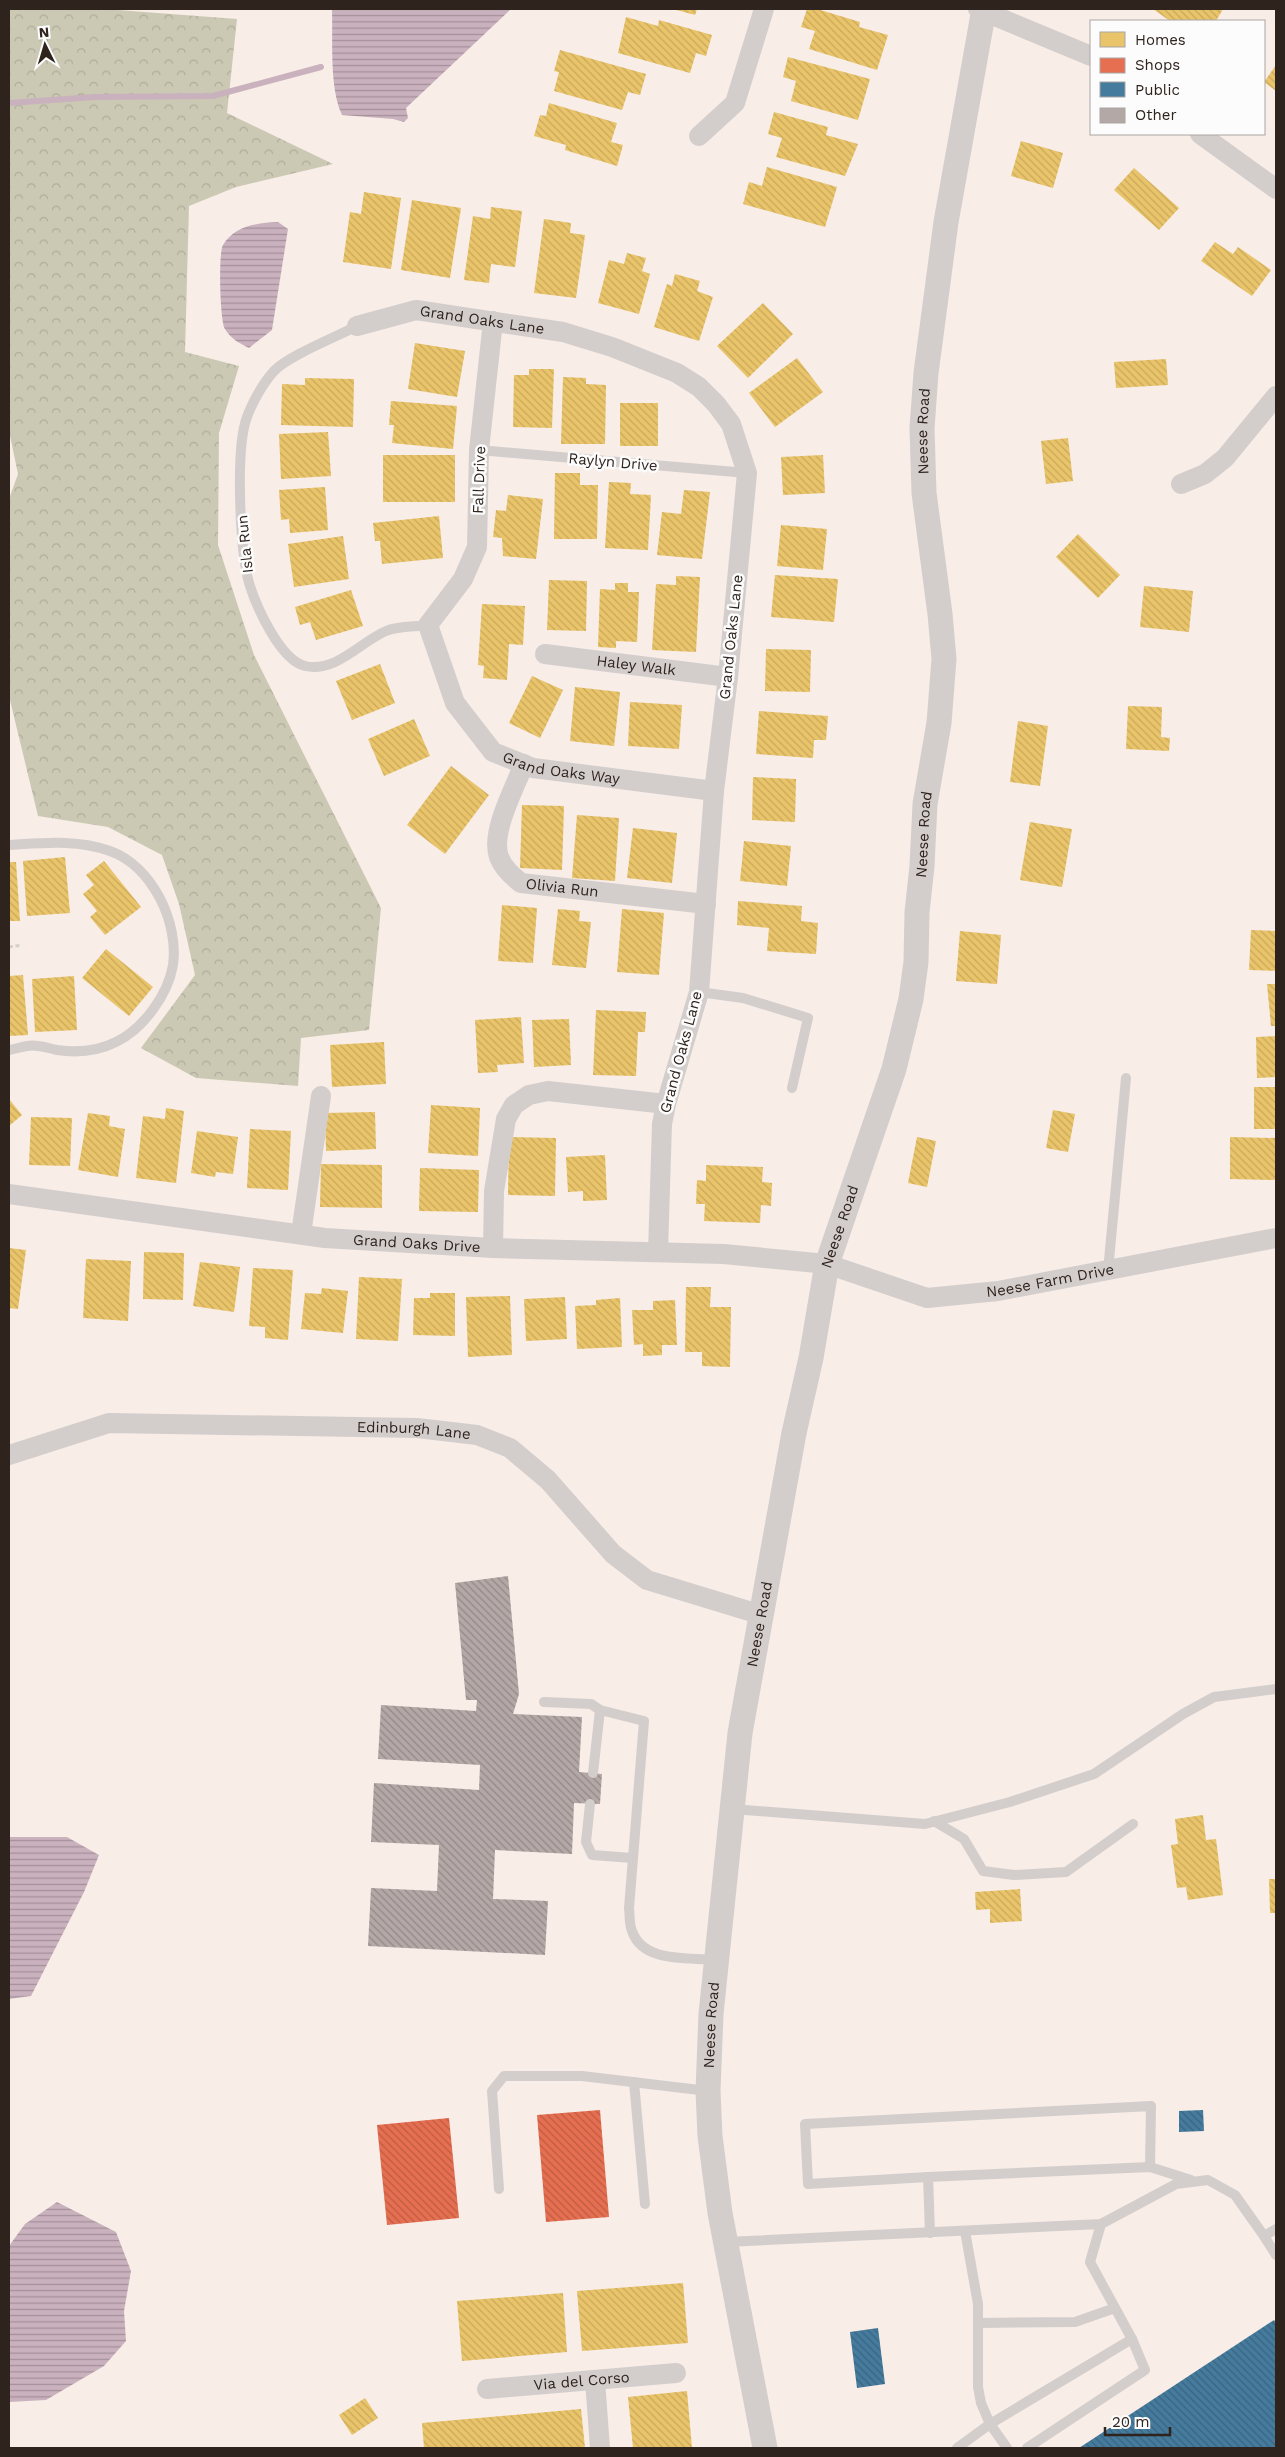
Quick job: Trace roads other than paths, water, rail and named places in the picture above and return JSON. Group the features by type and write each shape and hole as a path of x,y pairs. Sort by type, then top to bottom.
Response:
{"street":[{"path":"699,136 735,103 764,9"},
{"path":"982,9 1090,56"},
{"name":"Neese Road","path":"765,2448 725,2242 710,2136 708,2091 715,1960 740,1733 794,1433 811,1358 827,1264 894,1069 912,999 916,962 917,912 922,866 925,804 943,691 944,659 924,493 922,428 926,373 946,222 982,9"},
{"path":"1201,135 1276,188"},
{"name":"Grand Oaks Lane","path":"357,326 416,310 563,332 612,347 677,373 699,387 716,404 731,424 747,473 728,677 714,791 699,992 666,1104 662,1124 658,1252"},
{"name":"Fall Drive","path":"428,625 463,579 476,547 479,450 493,321"},
{"path":"1181,484 1205,474 1225,458 1276,396"},
{"name":"Grand Oaks Way","path":"428,625 455,703 493,752 533,768 714,791"},
{"name":"Haley Walk","path":"545,654 728,677"},
{"name":"Olivia Run","path":"524,764 497,838 498,856 509,874 521,883 706,904"},
{"path":"493,1248 494,1191 506,1119 514,1105 529,1095 548,1091 666,1104"},
{"path":"301,1234 321,1096"},
{"name":"Grand Oaks Drive","path":"9,1194 301,1234 493,1248 724,1254 827,1264"},
{"name":"Neese Farm Drive","path":"827,1264 927,1298 979,1294 1276,1238"},
{"name":"Edinburgh Lane","path":"9,1455 109,1423 417,1428 477,1435 510,1448 548,1480 613,1554 647,1580 762,1615"},
{"name":"Via del Corso","path":"487,2389 676,2374"},
{"path":"595,2380 600,2448"}],"lane":[{"name":"Isla Run","path":"357,326 291,359 274,371 247,418 241,453 241,505 249,582 260,611 276,640 288,655 302,665 318,668 335,662 387,631 428,625"},
{"name":"Raylyn Drive","path":"479,450 747,473"},
{"path":"9,845 59,842 85,844 111,851 138,867 156,888 166,915 172,940 173,965 167,986 150,1013 134,1031 116,1043 98,1049 78,1051 28,1046 9,1050"},
{"path":"699,992 744,998 808,1018 792,1088"},
{"path":"1108,1271 1126,1078"},
{"path":"731,1809 925,1824 1010,1802 1094,1774 1183,1714 1214,1698 1276,1689"},
{"path":"544,1702 591,1704 600,1710 644,1721 632,1858 629,1908 631,1930 640,1946 655,1954 715,1960"},
{"path":"593,1773 600,1710"},
{"path":"590,1804 586,1842 592,1854 632,1858"},
{"path":"934,1821 964,1839 984,1871 1014,1875 1066,1872 1133,1824"},
{"path":"499,2189 492,2091 504,2076 582,2076 708,2091"},
{"path":"634,2082 646,2204"},
{"path":"1150,2167 1151,2106 805,2124 808,2184 1150,2167 1195,2182"},
{"path":"928,2177 930,2232"},
{"path":"725,2242 1101,2224 1176,2184 1208,2180 1235,2195 1276,2255"},
{"path":"1027,2448 1145,2370 1132,2339 1090,2262 1101,2224"},
{"path":"1264,2236 1276,2229"},
{"path":"965,2230 978,2304 978,2387 981,2403 990,2424 1006,2448"},
{"path":"978,2323 1075,2322 1115,2308"},
{"path":"957,2448 990,2424 1132,2339"}],"waterway":[{"path":"9,103 95,97 213,96 321,67"}]}
